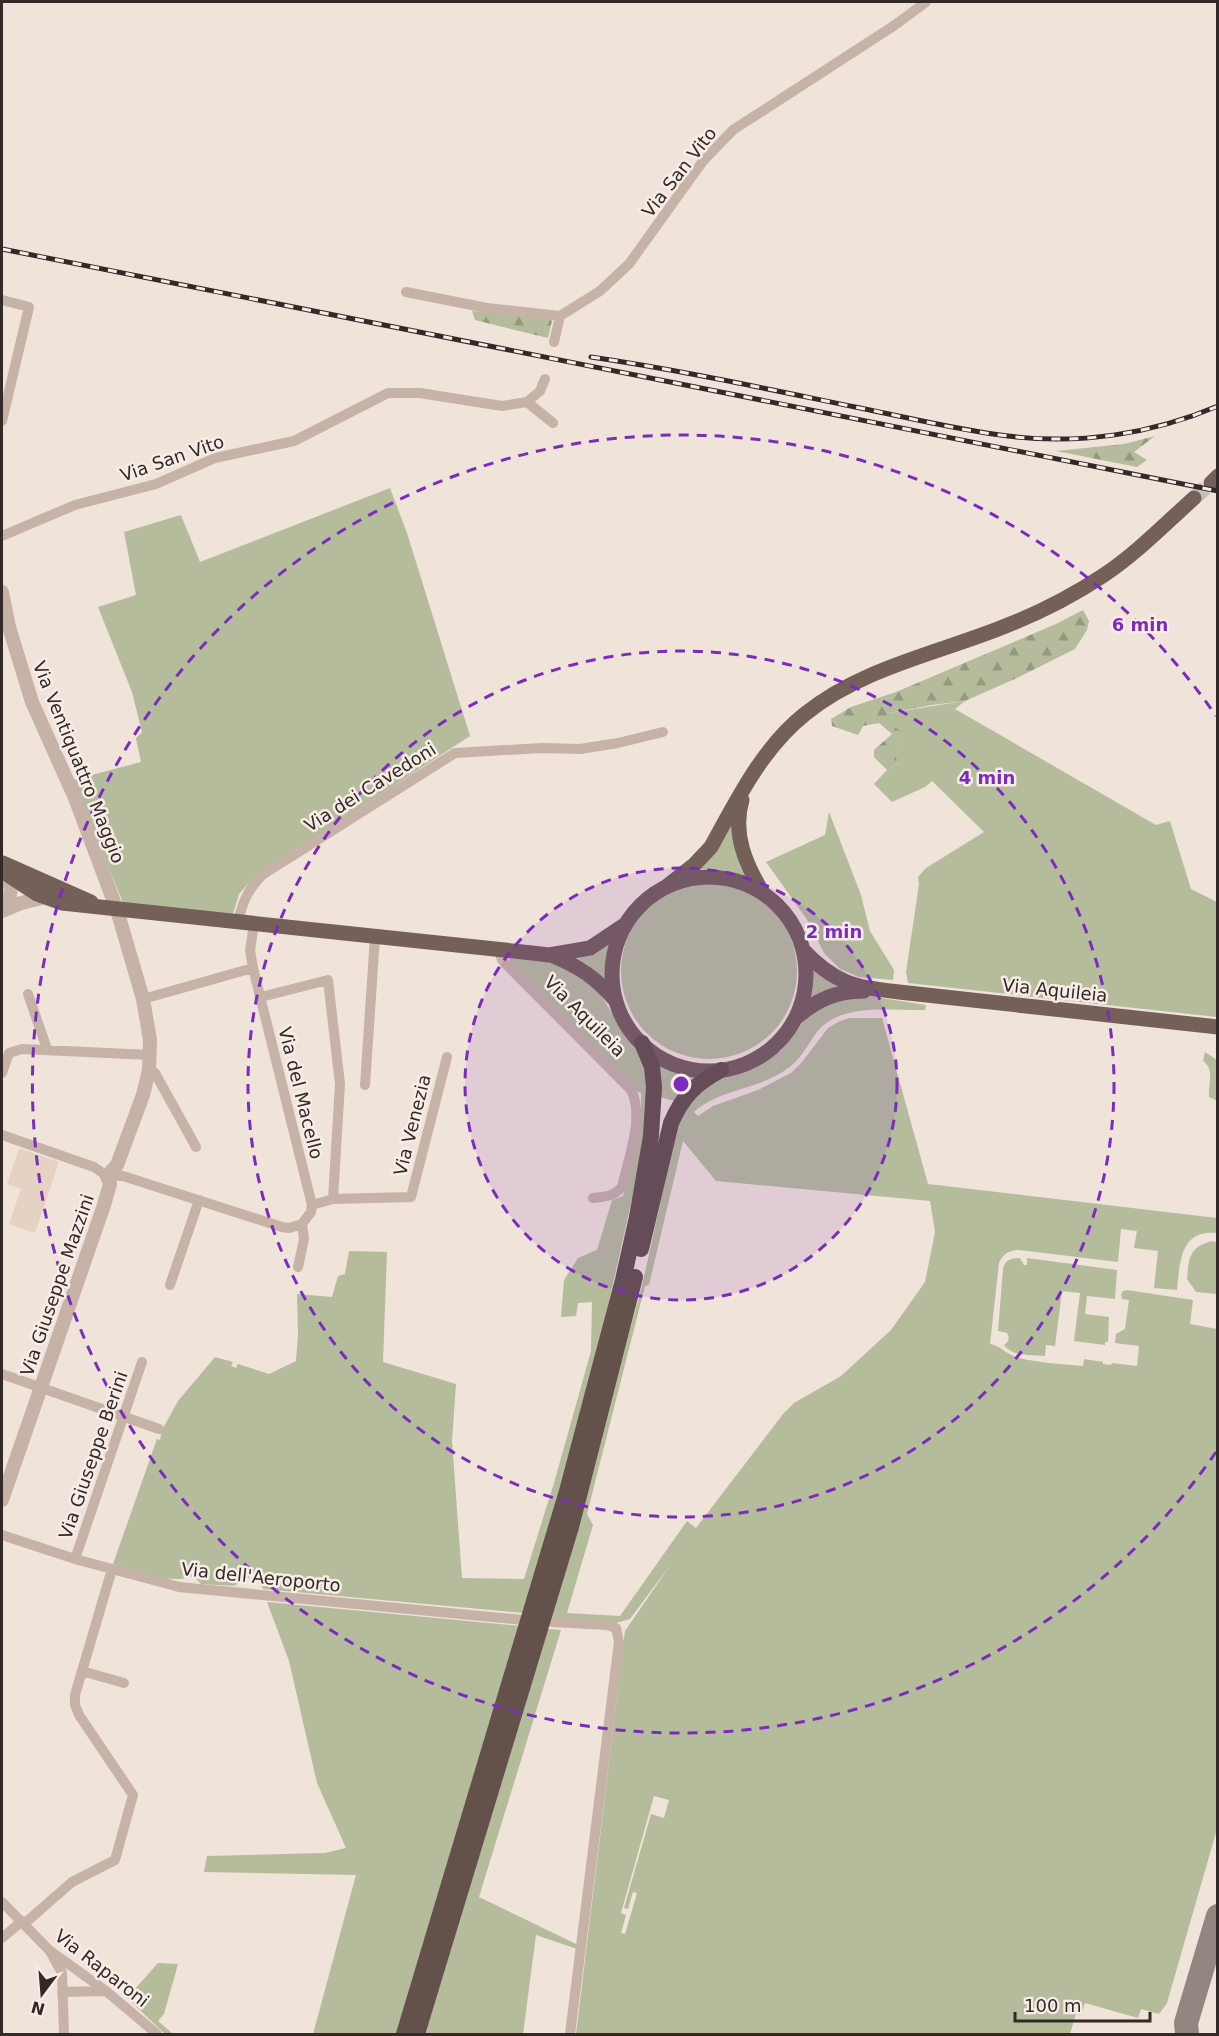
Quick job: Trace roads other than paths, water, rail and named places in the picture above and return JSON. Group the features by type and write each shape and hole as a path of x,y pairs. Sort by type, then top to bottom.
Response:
{"highway":[{"path":"404,2034 567,1491 622,1280 637,1217 651,1136 654,1087 652,1067 642,1043"},
{"path":"417,2034 571,1527 620,1339 671,1123 679,1105 690,1091 721,1070"}],"main road":[{"path":"746,787 741,804 740,834 743,855 763,893 788,918 799,938 806,968 805,991 795,1019 786,1033 756,1058 739,1066 721,1070 683,1067 666,1061 642,1043 623,1018 612,982 616,946 626,924 636,910 703,857 764,757 777,740 804,714 830,696 876,673 1007,626 1056,603 1105,575 1194,498"},
{"path":"2,868 44,897 62,903 117,910"},
{"path":"2,868 117,910"},
{"path":"666,887 686,880 705,877 722,878 763,893"},
{"name":"Via Aquileia","path":"117,910 549,955 590,948 626,924"},
{"name":"Via Aquileia","path":"803,950 818,966 851,985 1218,1027"},
{"name":"Via Aquileia","path":"549,955 573,964 591,976 616,1001"},
{"name":"Via Aquileia","path":"795,1019 808,1006 824,997 853,991 888,991"}],"street":[{"name":"Via San Vito","path":"560,316 600,291 628,264 704,161 733,130 895,25 926,2"},
{"path":"406,292 487,308 560,316 554,342"},
{"path":"2,300 29,307 2,421"},
{"path":"546,379 540,391 527,402 553,423"},
{"name":"Via San Vito","path":"2,536 75,505 156,484 216,458 294,441 388,393 420,393 502,406 527,402"},
{"name":"Via Ventiquattro Maggio","path":"2,592 9,627 32,702 75,798 117,910"},
{"name":"Via dei Cavedoni","path":"238,922 249,889 262,875 455,753 542,748 580,749 663,732"},
{"path":"2,868 11,891 2,910"},
{"path":"2,910 53,895 91,902"},
{"name":"Via Giuseppe Mazzini","path":"2,1500 104,1205 110,1184 108,1176 117,1166 143,1095 149,1070 150,1040 143,999 117,910"},
{"name":"Via del Macello","path":"254,924 250,950 253,968 312,1205"},
{"path":"364,1085 375,937"},
{"name":"Via Aquileia","path":"498,950 502,960 631,1090 636,1099 637,1121 622,1187 617,1193 593,1198"},
{"path":"143,999 253,968"},
{"path":"261,997 328,980 340,1084 333,1199"},
{"path":"28,994 47,1049"},
{"path":"2,1073 7,1057 12,1051 22,1048 150,1055"},
{"name":"Via Venezia","path":"312,1205 333,1199 411,1197 447,1057"},
{"path":"149,1070 155,1073 196,1147"},
{"path":"2,1135 94,1167 108,1176 123,1176 282,1227 290,1228 302,1224 311,1212 312,1205"},
{"path":"170,1285 199,1200"},
{"path":"298,1267 304,1239 302,1224"},
{"name":"Via Giuseppe Berini","path":"75,1559 142,1362"},
{"path":"2,1374 159,1429"},
{"name":"Via dell'Aeroporto","path":"2,1535 75,1559 179,1587 523,1620"},
{"path":"2,1938 72,1882 115,1860 133,1796 79,1715 75,1705 75,1695 112,1569"},
{"path":"552,1622 607,1625 616,1628 619,1641 570,2034"},
{"path":"82,1671 124,1683"},
{"name":"Via Raparoni","path":"2,1902 49,1950 106,1991 157,2034"},
{"path":"49,1950 62,1973 64,2034"},
{"path":"62,1988 69,1975 84,1974"},
{"path":"62,1988 106,1991"}],"tunnel":[{"path":"1194,498 1211,483"}],"railway":[{"path":"2,249 1218,491"},
{"path":"591,357 723,380 1008,436 1061,439 1115,435 1167,424 1218,406"}]}
